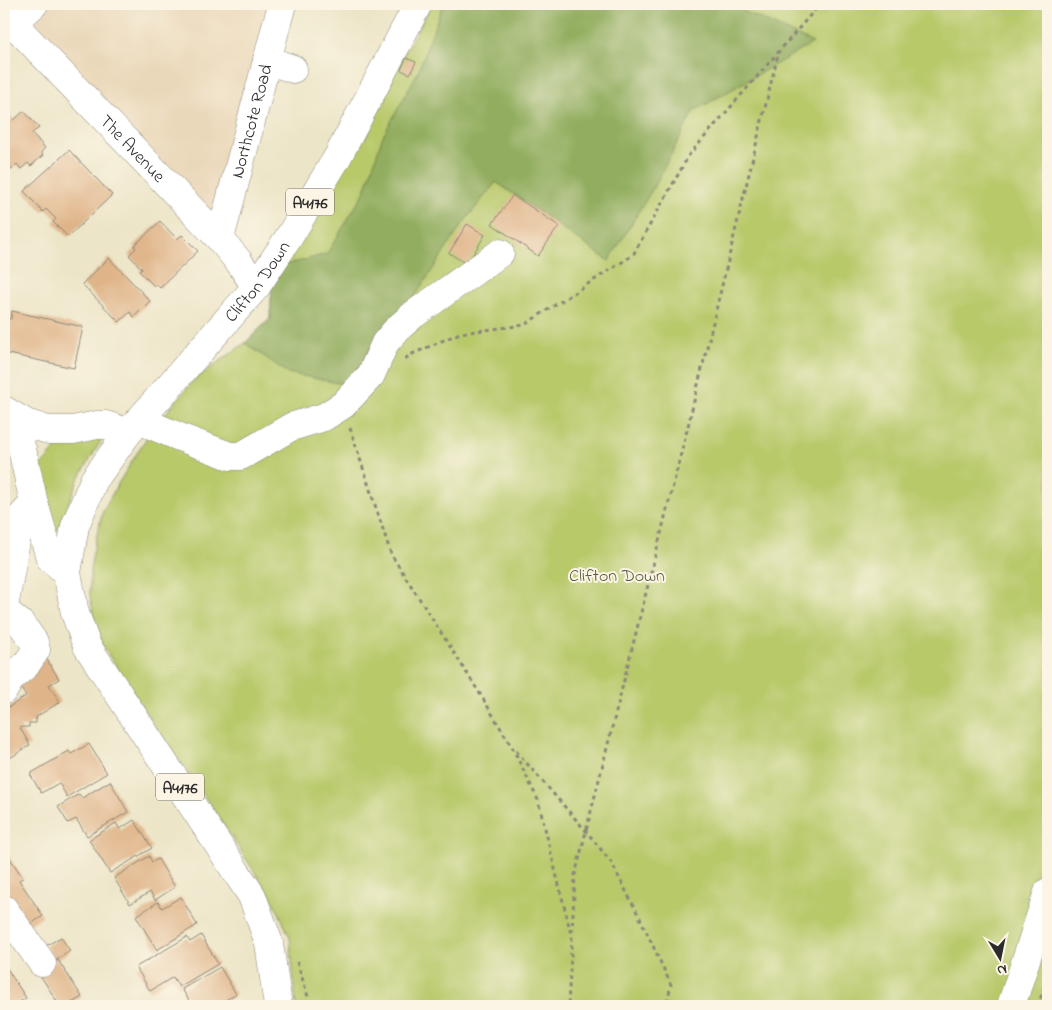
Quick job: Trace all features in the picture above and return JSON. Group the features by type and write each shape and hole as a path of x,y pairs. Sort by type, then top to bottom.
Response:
{"main road":[{"path":"8,18 34,4"},
{"name":"Northcote Road","path":"220,238 282,4"},
{"name":"Clifton Down","path":"133,427 256,287 337,158 418,4"},
{"name":"The Avenue","path":"8,18 220,238 256,287"},
{"path":"267,60 292,69"},
{"path":"4,410 26,423 48,430 73,430 97,425 106,425 118,429 133,427 182,438 230,456 241,456 291,428 324,417 343,405 371,375 385,343 397,329 500,253"},
{"path":"4,417 15,429 22,449 34,503 50,558 67,573"},
{"name":"A4176","path":"133,427 94,480 75,526 67,573 76,613 87,646 252,896 269,943 273,1004"},
{"path":"4,690 12,677 26,665 36,650 34,642 22,625 4,609 20,518 34,503"},
{"path":"1012,1006 1048,892"},
{"path":"4,908 42,963"}],"path":[{"path":"402,361 410,355 460,333 524,325 632,255 688,155 820,4"},
{"path":"568,1006 575,875 779,52"},
{"path":"343,405 390,554 482,697 512,747 538,800 572,938"},
{"path":"512,747 611,862 671,984 666,1006"}],"shaded area":[{"path":"4,4 274,4 212,223"}],"green space":[{"name":"Clifton Down","path":"432,4 1048,4 1048,1006 296,1006 290,938 280,915 270,895 104,648 95,622 90,596 90,569 103,511 155,426 194,380 245,343 270,319 272,286"},
{"path":"443,4 728,4 813,43 694,111 656,183 609,261 496,182 464,222 408,307 379,335 348,385 288,373 245,343 270,319 272,286 285,265 327,254 365,191 382,138 418,72"},
{"path":"98,437 102,439 78,480 57,531 52,528 39,468 64,440"}],"building":[{"path":"406,58 416,62 410,74 401,70"},
{"path":"24,111 39,128 32,133 45,148 41,152 43,155 31,166 28,163 21,169 17,164 11,170 4,162 4,130 7,127 4,124 11,117 14,120"},
{"path":"69,150 112,195 68,237 53,222 56,219 46,209 43,212 24,191"},
{"path":"513,195 559,226 538,256 492,224"},
{"path":"160,221 177,239 182,235 198,251 160,288 156,284 154,286 139,271 142,269 129,255 136,248 134,246"},
{"path":"467,224 485,235 467,264 449,253"},
{"path":"109,258 150,301 134,317 130,312 119,322 82,284"},
{"path":"12,311 83,327 74,368 4,353 6,339 4,338 4,317 11,319"},
{"path":"46,658 59,679 49,685 60,702 36,717 36,723 29,723 29,727 20,728 30,745 4,762 4,710 26,696 14,678"},
{"path":"89,744 107,773 67,797 59,783 41,793 30,774 69,751 71,754"},
{"path":"110,781 128,812 87,836 76,819 68,823 58,807 79,794 82,798"},
{"path":"134,820 152,848 110,873 89,840 116,823 120,829"},
{"path":"4,849 23,878 19,880 43,916 29,925 4,888"},
{"path":"149,856 152,862 158,859 175,887 155,900 150,892 130,904 114,878"},
{"path":"181,897 197,925 157,950 136,916 158,902 162,908"},
{"path":"201,935 218,964 179,987 173,977 150,991 136,967 187,937 190,942"},
{"path":"61,937 70,951 55,961 46,946"},
{"path":"58,960 82,997 66,1006 60,1006 38,972"},
{"path":"4,964 26,998 14,1006 4,1006"},
{"path":"220,967 236,994 224,1001 227,1006 182,1006 190,1002 182,989"}]}
